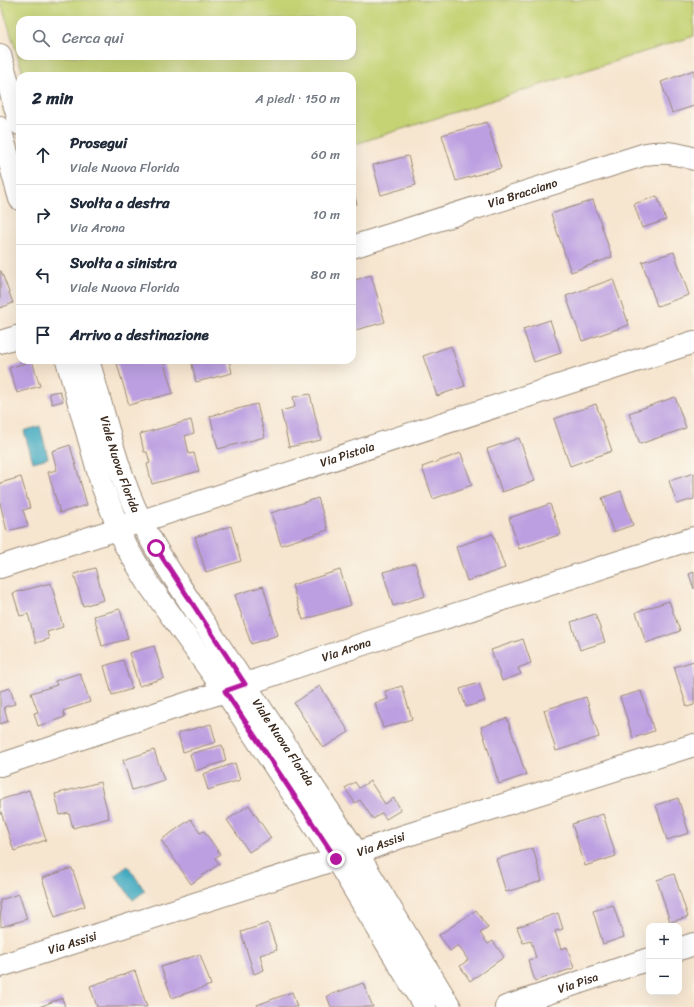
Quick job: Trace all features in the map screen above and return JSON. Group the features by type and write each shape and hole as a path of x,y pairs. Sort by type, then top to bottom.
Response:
{"street":[{"path":"0,55 16,110"},
{"path":"0,128 16,185"},
{"name":"Via Bracciano","path":"356,246 646,154 664,152 694,159"},
{"path":"0,342 16,337"},
{"name":"Via Pistoia","path":"0,567 694,342"},
{"name":"Viale Nuova Florida","path":"67,364 102,485 124,543 150,586 235,688"},
{"name":"Viale Nuova Florida","path":"89,364 122,474 140,521 235,688 450,1007"},
{"name":"Via Arona","path":"0,765 694,538"},
{"name":"Via Assisi","path":"0,966 347,856 401,837 694,745"},
{"name":"Viale Nuova Florida","path":"347,856 425,1007"},
{"path":"682,948 694,944"},
{"name":"Via Pisa","path":"506,1007 646,960"}],"green space":[{"path":"0,0 694,0 694,36 356,144 356,72 23,72 19,60 356,60 356,16 16,16 16,51"}],"water":[{"path":"40,426 48,458 33,462 24,431"},
{"path":"128,866 145,891 133,900 115,875"}],"building":[{"path":"694,70 694,106 672,113 661,82"},
{"path":"487,122 501,168 456,181 442,135"},
{"path":"408,156 416,185 381,195 373,165"},
{"path":"657,196 666,220 642,228 634,204"},
{"path":"593,200 612,257 571,272 551,214"},
{"path":"674,252 689,295 657,306 642,262"},
{"path":"0,271 13,303 0,308"},
{"path":"371,275 385,322 356,330 356,280"},
{"path":"613,279 629,325 582,341 566,296"},
{"path":"550,320 561,353 534,362 523,329"},
{"path":"451,346 465,386 437,396 423,356"},
{"path":"22,364 33,364 40,386 17,393 9,368"},
{"path":"117,364 164,364 173,393 129,405"},
{"path":"192,364 230,364 232,373 196,382"},
{"path":"60,391 63,401 52,404 49,393"},
{"path":"310,394 321,440 289,447 281,411 295,407 293,397"},
{"path":"675,397 686,428 640,444 629,413"},
{"path":"257,404 265,437 218,449 210,416"},
{"path":"596,404 612,451 570,466 554,419"},
{"path":"191,420 194,433 185,436 189,454 194,453 199,471 152,484 147,464 150,463 147,452 144,452 140,434"},
{"path":"519,438 535,481 502,492 487,449"},
{"path":"70,445 87,505 60,513 48,472 57,470 52,451"},
{"path":"461,453 472,485 433,499 422,467"},
{"path":"694,473 694,499 677,504 669,481"},
{"path":"21,477 30,508 23,510 28,526 7,531 0,503 0,483"},
{"path":"621,491 633,525 613,532 602,498"},
{"path":"318,498 328,530 281,545 271,513"},
{"path":"550,504 561,534 519,549 509,518"},
{"path":"231,526 241,561 206,572 195,537"},
{"path":"493,534 505,568 467,581 456,547"},
{"path":"415,563 425,596 393,606 383,572"},
{"path":"95,568 104,600 83,606 74,574"},
{"path":"340,570 351,605 303,620 292,585"},
{"path":"694,572 694,589 689,574"},
{"path":"51,583 63,627 47,632 49,639 36,643 28,614 20,616 13,593"},
{"path":"263,586 278,635 251,644 235,595"},
{"path":"669,601 680,631 646,643 636,612"},
{"path":"120,609 128,639 102,646 94,616"},
{"path":"595,614 605,642 580,650 571,622"},
{"path":"523,639 531,663 518,668 521,674 502,681 491,650"},
{"path":"154,646 164,678 139,686 129,653"},
{"path":"123,660 132,689 112,695 104,666"},
{"path":"694,661 694,705 687,707 674,667"},
{"path":"80,673 90,702 63,711 65,717 38,726 34,713 38,712 31,693 57,685 55,681"},
{"path":"479,683 485,701 466,707 460,689"},
{"path":"320,686 349,732 323,748 294,703"},
{"path":"402,686 412,719 383,728 375,703 388,699 385,691"},
{"path":"10,688 15,704 4,707 8,721 0,724 0,691"},
{"path":"641,691 654,731 633,738 620,697"},
{"path":"586,697 599,737 556,751 544,710"},
{"path":"507,718 526,775 499,784 481,727"},
{"path":"211,724 216,742 183,752 178,733"},
{"path":"222,745 226,761 195,771 190,754"},
{"path":"154,750 164,780 132,790 123,760"},
{"path":"235,763 240,780 208,790 203,774"},
{"path":"370,781 385,804 394,798 401,810 386,819 382,813 373,819 360,800 355,803 345,788 355,782 359,788"},
{"path":"100,782 109,818 73,828 69,813 60,815 55,794"},
{"path":"29,790 46,840 14,851 0,809 0,800"},
{"path":"678,798 689,833 667,840 656,805"},
{"path":"249,805 271,838 249,852 227,820"},
{"path":"603,814 616,856 585,866 572,824"},
{"path":"191,819 200,833 204,831 220,854 215,858 219,864 191,884 161,840"},
{"path":"533,848 542,881 506,892 496,859"},
{"path":"72,868 85,906 55,917 42,878"},
{"path":"674,874 688,917 670,922 657,880"},
{"path":"19,894 27,919 1,927 0,900"},
{"path":"613,905 624,937 603,944 593,911"},
{"path":"476,910 488,928 480,933 488,944 493,941 504,957 470,981 460,966 468,960 458,945 450,951 439,935"},
{"path":"558,913 563,929 555,931 561,949 567,947 574,968 535,981 528,960 536,958 531,941 523,943 517,927"},
{"path":"268,923 277,950 260,955 264,970 254,974 241,932"},
{"path":"200,954 211,985 172,998 161,967"},
{"path":"135,971 147,1007 97,1007 90,986"},
{"path":"363,983 373,1007 331,1007 327,996"},
{"path":"292,992 297,1007 258,1007 257,1005"},
{"path":"62,998 65,1007 39,1007"}],"route":[{"path":"156,548 165,564 245,684 225,691 336,859"}]}
